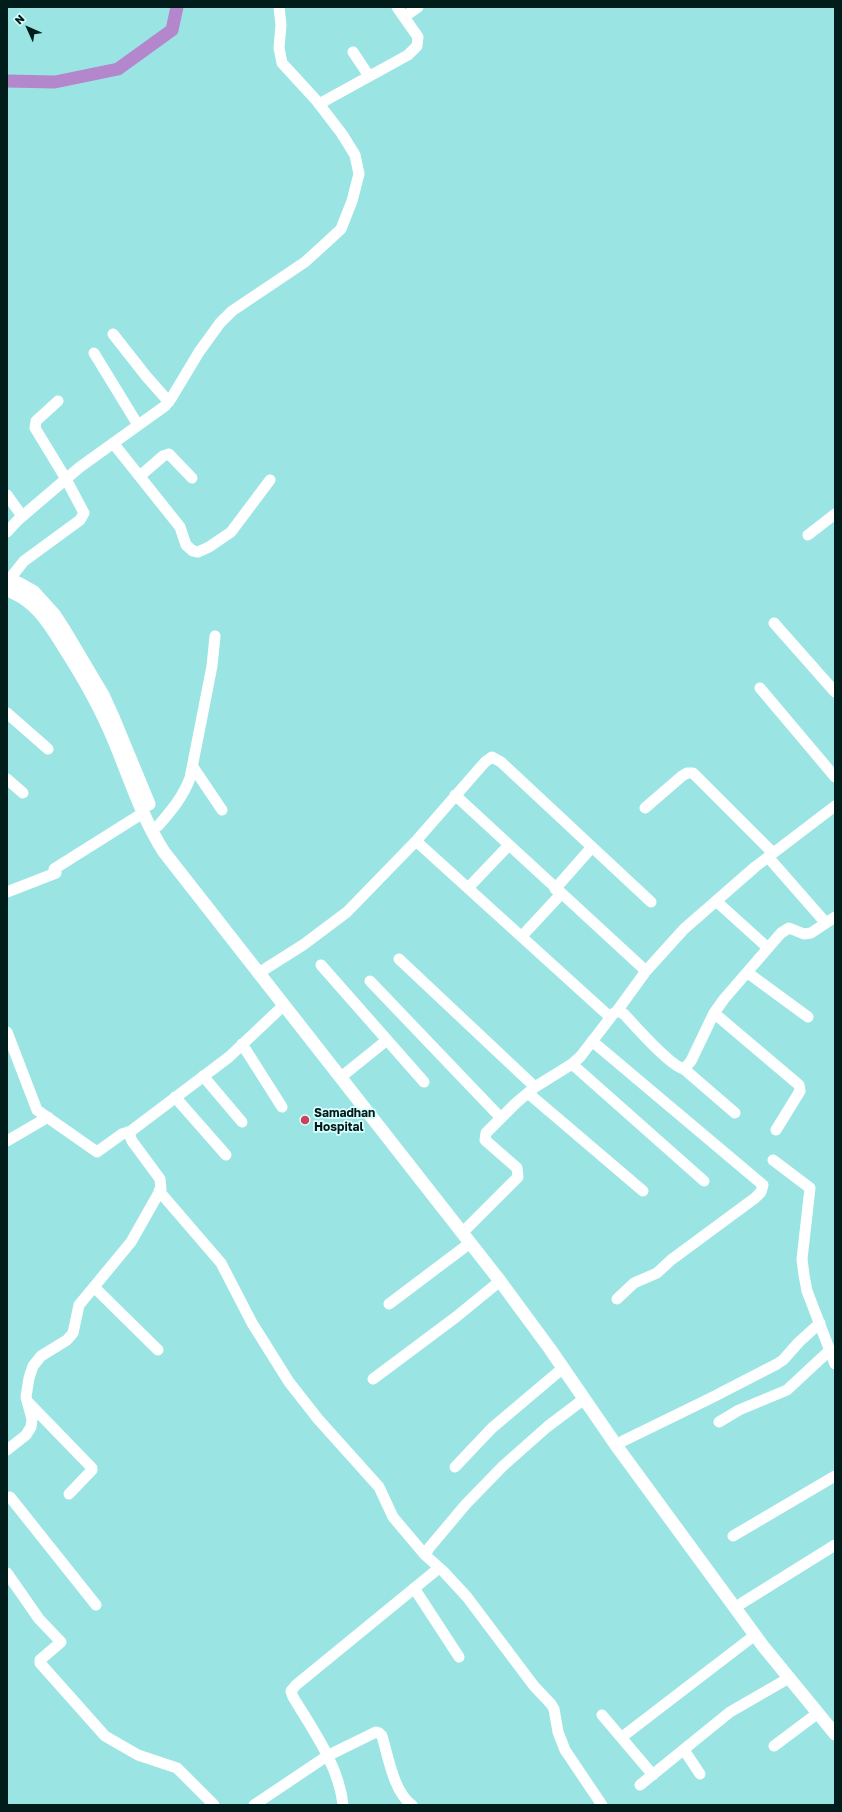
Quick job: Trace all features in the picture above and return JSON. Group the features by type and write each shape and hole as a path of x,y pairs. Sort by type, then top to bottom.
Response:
{"main road":[{"path":"7,584 23,596 38,603 94,698 113,738 143,813 154,837 164,852 553,1347 563,1368 618,1448 756,1635 835,1734"},
{"path":"7,584 26,588 65,631 103,695 125,743 158,826 170,848 467,1228 742,1603 808,1688 835,1720"},
{"path":"7,598 23,596"}],"street":[{"path":"7,532 22,516 66,479 169,402 220,323 232,311 305,262 340,228 347,216 359,174 355,155 342,134 319,104 282,63 279,48 281,25 279,7"},
{"path":"319,104 408,55 417,46 418,36 397,7"},
{"path":"404,17 418,7"},
{"path":"353,52 369,76"},
{"path":"113,334 169,402"},
{"path":"94,353 138,425"},
{"path":"7,584 24,561 83,517 83,509 35,428 36,421 58,401"},
{"path":"113,443 180,527 189,549 198,552 209,547 231,532 270,480"},
{"path":"140,476 163,456 169,454 192,478"},
{"path":"7,495 22,516"},
{"path":"808,535 835,514"},
{"path":"774,623 835,692"},
{"path":"158,826 176,805 187,788 193,767 212,666 215,636"},
{"path":"760,688 835,777"},
{"path":"7,714 48,749"},
{"path":"265,969 303,945 338,920 416,841 455,795 488,759 492,757 496,758 651,902"},
{"path":"193,767 222,810"},
{"path":"645,808 682,776 687,773 693,773 830,920 811,932 804,934 789,928 781,933 748,973 724,998 707,1025 692,1060 684,1070"},
{"path":"7,779 23,793"},
{"path":"455,795 646,971"},
{"path":"467,1228 518,1177 517,1168 485,1140 486,1133 500,1117 532,1090 572,1064 614,1014 646,971 679,934 771,855 835,806"},
{"path":"7,892 55,871 143,813"},
{"path":"416,841 522,936 614,1014 624,1014 679,1068 684,1070 736,1113"},
{"path":"468,888 508,845"},
{"path":"522,936 592,847"},
{"path":"716,901 768,948"},
{"path":"399,959 532,1090 643,1192"},
{"path":"321,965 424,1082"},
{"path":"748,973 808,1017"},
{"path":"370,981 500,1117"},
{"path":"7,1032 35,1108 97,1152 122,1134 131,1131 203,1076 242,1044 284,1006"},
{"path":"714,1013 799,1085 800,1091 776,1130"},
{"path":"346,1073 387,1040"},
{"path":"592,1041 763,1185 761,1192 755,1198 671,1260 657,1273 634,1283 617,1299"},
{"path":"242,1044 282,1106"},
{"path":"572,1064 704,1181"},
{"path":"203,1076 242,1122"},
{"path":"175,1097 226,1156"},
{"path":"7,1141 48,1118"},
{"path":"7,1450 26,1435 32,1427 32,1419 27,1400 29,1378 33,1366 41,1356 70,1336 75,1329 78,1307 131,1242 161,1186 160,1179 132,1141 130,1136 131,1131"},
{"path":"773,1160 810,1188 802,1259 805,1283 835,1364"},
{"path":"159,1191 221,1262 252,1323 294,1388 379,1487 393,1517 425,1555 467,1597 534,1686 552,1704 558,1732 565,1750 602,1805"},
{"path":"389,1304 470,1243"},
{"path":"373,1379 456,1317 500,1281"},
{"path":"94,1287 158,1350"},
{"path":"623,1441 784,1360 799,1342 820,1323"},
{"path":"719,1422 739,1410 787,1390 830,1350"},
{"path":"455,1467 492,1428 563,1368"},
{"path":"425,1555 429,1548 488,1480 548,1427 584,1399"},
{"path":"27,1400 92,1468 92,1470 69,1494"},
{"path":"733,1536 835,1476"},
{"path":"8,1496 96,1605"},
{"path":"742,1603 835,1545"},
{"path":"343,1805 341,1792 327,1756 292,1697 291,1691 318,1666 439,1568"},
{"path":"7,1573 39,1619 61,1642 40,1660 40,1663 93,1723 105,1736 132,1752 177,1768 214,1805"},
{"path":"414,1588 459,1657"},
{"path":"622,1736 756,1635"},
{"path":"640,1785 730,1712 789,1678"},
{"path":"774,1746 818,1713"},
{"path":"602,1715 622,1736 653,1775"},
{"path":"254,1805 327,1756 373,1733 379,1733 400,1792 407,1802 412,1805"},
{"path":"684,1750 700,1774"}],"waterway":[{"path":"7,81 55,82 118,69 172,30 177,7"}],"place":[{"name":"Samadhan Hospital","path":"305,1120"}]}
